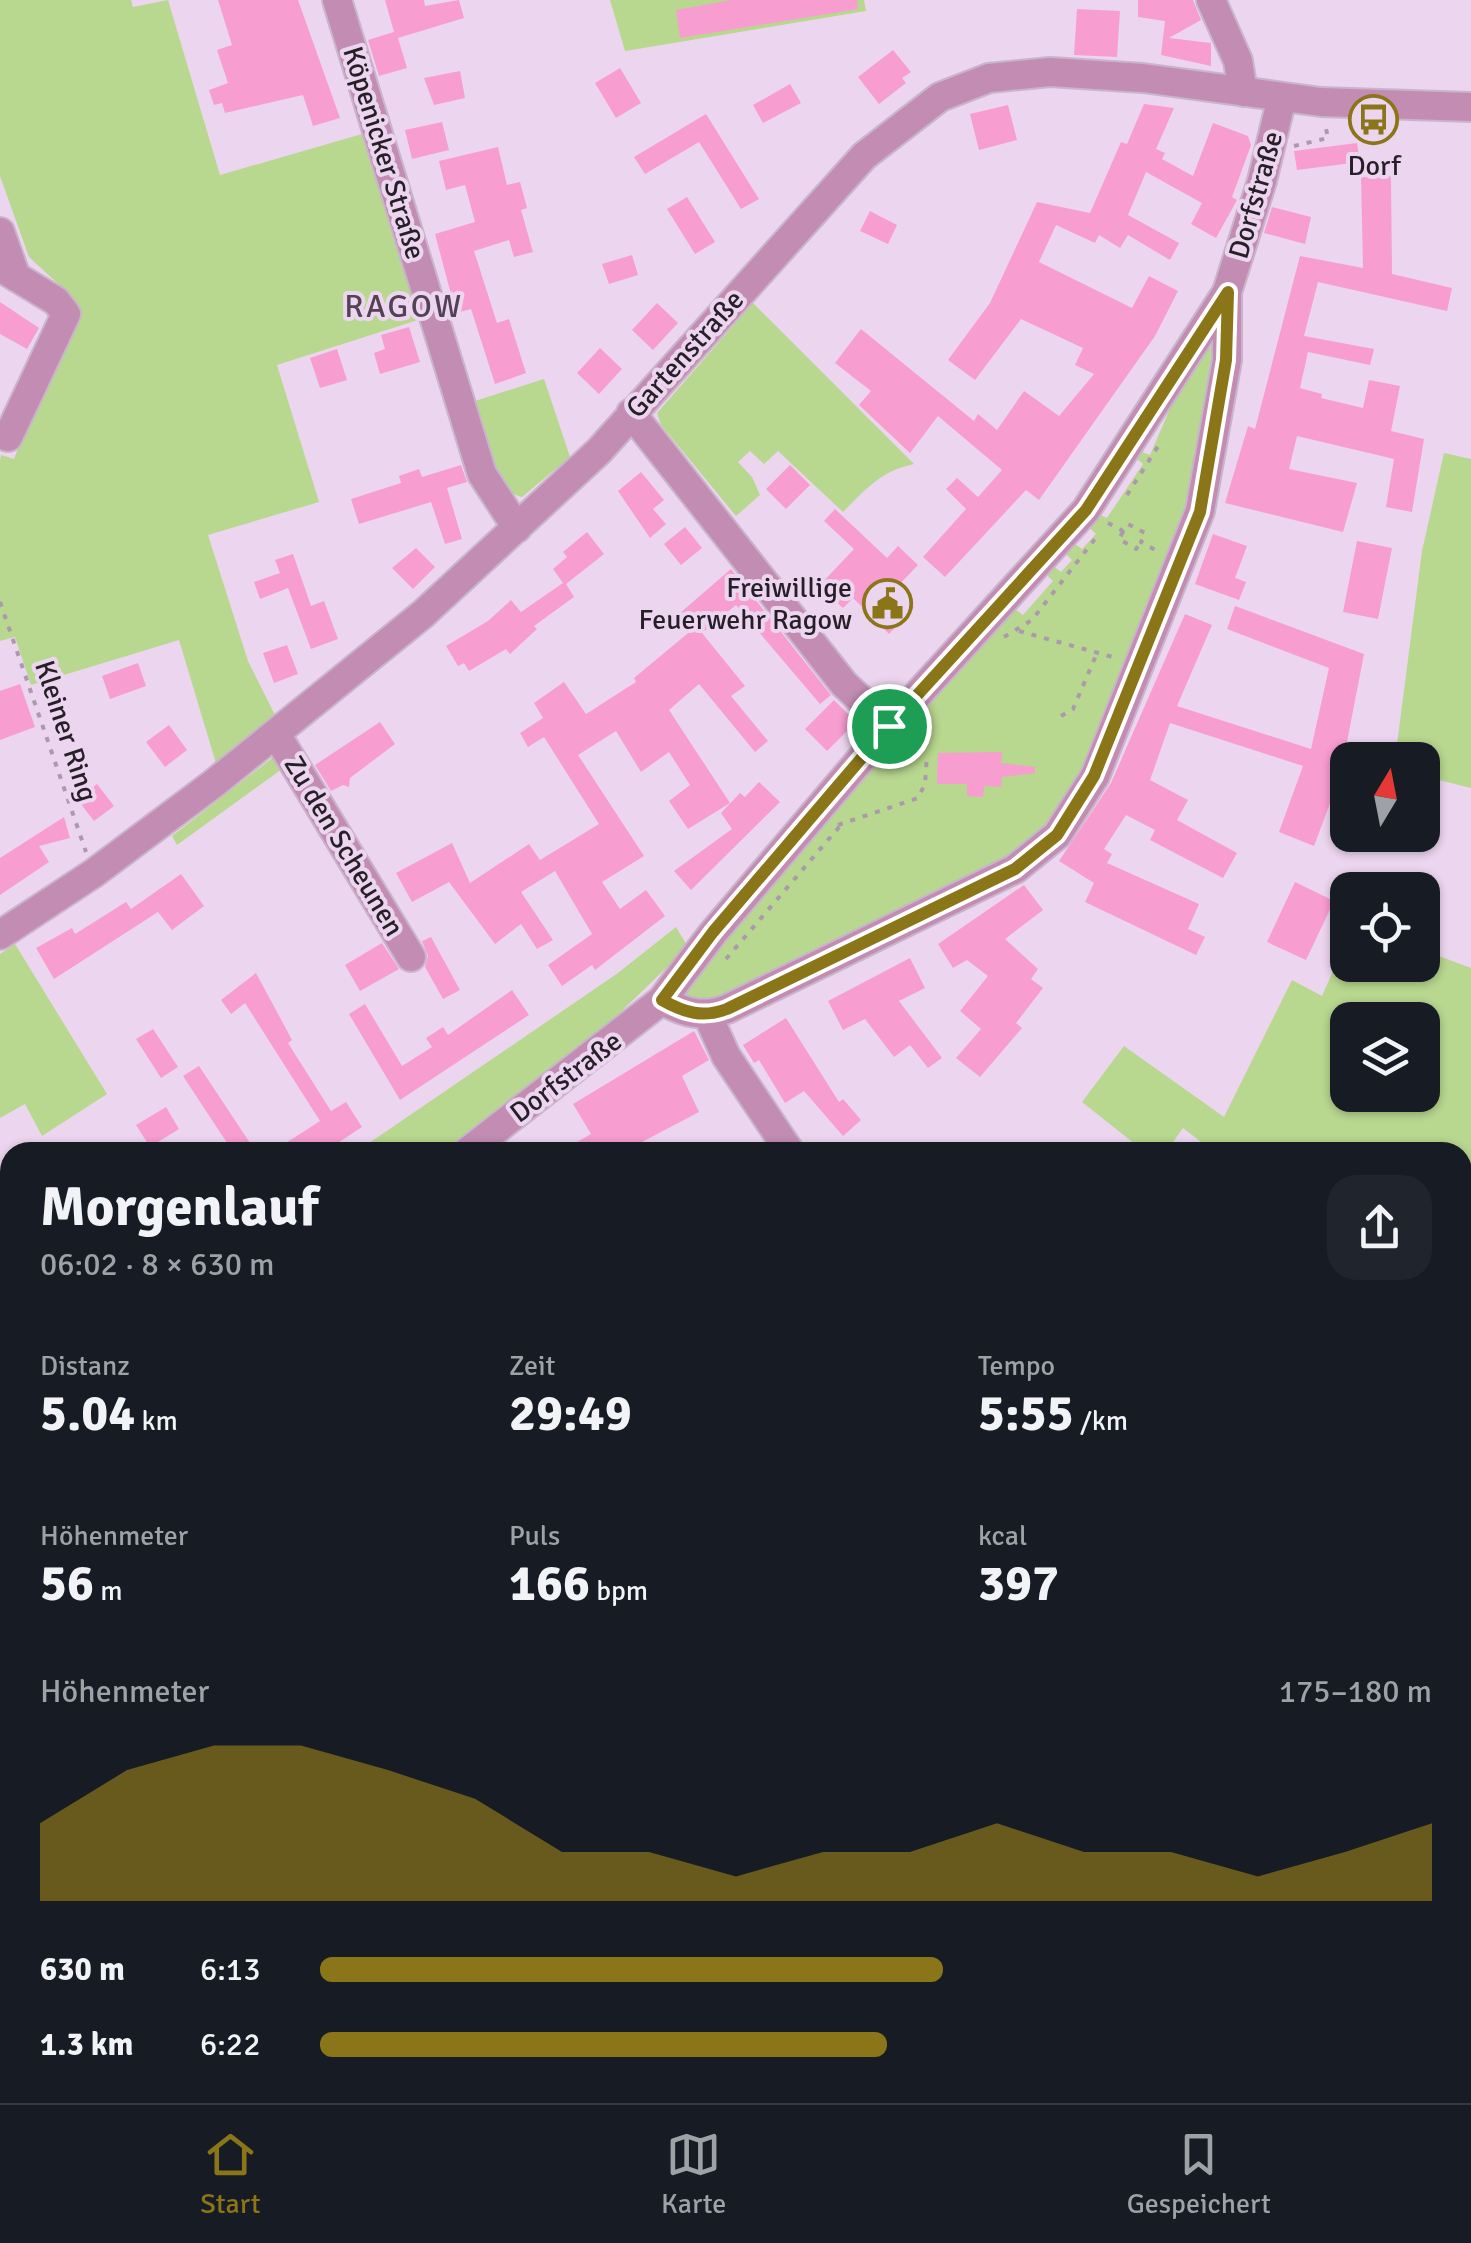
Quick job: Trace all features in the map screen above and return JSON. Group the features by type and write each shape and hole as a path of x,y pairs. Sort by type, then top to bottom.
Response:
{"street":[{"name":"Köpenicker Straße","path":"336,0 482,474 517,528"},
{"path":"1211,0 1238,61 1243,92"},
{"name":"Gartenstraße","path":"0,935 94,873 276,734 423,614 566,485 864,156 940,97 989,78 1050,72 1143,78 1322,102 1471,108"},
{"name":"Dorfstraße","path":"708,1016 1038,854 1057,835 1094,776 1200,512 1226,360 1228,292 1262,181 1282,97"},
{"path":"0,232 8,272 56,301 66,314 4,436"},
{"name":"Dorfstraße","path":"481,1142 662,1000 713,932 827,821 889,726 1086,510 1228,292"},
{"path":"631,413 844,684 889,726"},
{"name":"Zu den Scheunen","path":"276,734 411,957"},
{"path":"662,1000 679,1010 708,1016 726,1056 783,1142"}],"path":[{"path":"1287,154 1296,144 1328,138 1322,102"},
{"path":"1086,510 1124,531 1128,524 1144,533 1141,542 1180,564"},
{"name":"Kleiner Ring","path":"0,602 94,873"},
{"path":"986,621 1140,666"},
{"path":"1031,621 1038,636"},
{"path":"1061,716 1072,709 1098,653"},
{"path":"719,966 827,821 918,798 925,784 927,755"}],"green space":[{"path":"0,0 131,0 133,7 168,0 220,175 369,132 424,318 277,365 319,502 208,535 248,661 278,721 218,770 179,640 31,685 15,637 0,641 1,455 14,459 28,421 15,415 69,294 29,257 0,176"},
{"path":"610,0 864,0 866,11 625,51"},
{"path":"753,303 914,464 883,476 843,512 778,451 764,464 750,451 738,462 752,477 760,495 736,516 661,425 657,413"},
{"path":"1204,346 1214,349 1221,358 1193,509 1084,770 1046,828 998,863 925,896 716,1007 690,1001 683,989 686,980 1010,605 1023,615 1053,581 1044,572 1051,564 1061,572 1072,560 1063,551 1071,541 1082,549 1096,534 1084,523 1094,512 1107,518 1143,464 1133,455 1137,450 1150,455 1169,411 1162,406"},
{"path":"544,379 570,457 522,497 510,492 493,471 472,402"},
{"path":"1444,453 1471,459 1471,788 1440,780 1440,742 1397,742 1422,551"},
{"path":"276,755 282,769 177,845 172,836"},
{"path":"676,927 688,947 574,1057 467,1142 371,1142 618,973"},
{"path":"15,944 107,1094 42,1136 25,1104 0,1118 0,954"},
{"path":"1440,956 1471,968 1471,1142 1201,1142 1183,1128 1173,1142 1132,1142 1082,1102 1124,1046 1224,1117 1292,980 1322,996 1330,978 1330,982 1440,982"}],"building":[{"path":"218,0 298,0 340,118 313,126 303,95 225,113 222,103 214,105 209,90 228,83 217,50 232,45"},
{"path":"385,0 424,0 425,6 459,0 464,18 398,38 407,68 379,76 368,40 394,32"},
{"path":"732,0 857,0 858,9 680,38 676,10"},
{"path":"1138,0 1193,0 1201,20 1169,38 1211,43 1211,66 1161,55 1165,21 1138,17"},
{"path":"1077,9 1120,11 1117,57 1074,55"},
{"path":"893,50 911,72 902,78 906,83 879,104 858,77"},
{"path":"620,68 641,103 616,118 595,83"},
{"path":"460,71 465,98 434,105 424,78"},
{"path":"790,84 801,103 763,123 753,105"},
{"path":"1144,104 1174,108 1156,149 1165,153 1162,159 1193,176 1213,123 1248,136 1251,145 1232,197 1237,200 1216,238 1191,224 1202,203 1146,172 1128,215 1179,243 1170,260 1128,235 1120,248 1099,235 1095,243 1056,225 1039,262 1132,308 1149,276 1178,291 1155,336 1039,500 1026,490 945,577 923,557 966,509 946,489 957,478 978,497 1002,470 938,416 910,453 859,405 871,391 835,363 861,329 974,421 978,414 997,430 1024,391 1059,416 1094,374 1075,365 1083,348 1021,319 975,380 948,360 990,303 1037,202 1090,213 1121,142 1127,144"},
{"path":"1008,105 1017,140 979,150 970,114"},
{"path":"706,114 759,199 741,209 699,142 645,174 634,157"},
{"path":"442,122 449,150 412,159 405,130"},
{"path":"1357,143 1360,162 1297,170 1294,151"},
{"path":"498,147 507,185 520,182 527,208 521,210 533,252 514,257 509,240 474,251 497,323 509,319 526,373 495,384 471,309 456,313 435,234 475,222 465,185 446,190 439,161"},
{"path":"1391,176 1392,274 1452,288 1447,311 1318,282 1304,336 1374,349 1370,365 1308,352 1300,388 1322,394 1321,398 1363,408 1369,380 1400,386 1391,431 1424,439 1412,512 1386,507 1394,459 1297,436 1289,469 1357,483 1343,532 1225,503 1248,426 1255,429 1300,256 1363,268 1361,177"},
{"path":"687,197 715,242 695,254 667,209"},
{"path":"1272,207 1311,217 1305,244 1264,233"},
{"path":"870,211 897,225 888,244 860,231"},
{"path":"632,255 638,275 609,284 602,264"},
{"path":"0,302 39,328 27,349 0,334"},
{"path":"657,303 678,323 653,350 632,330"},
{"path":"409,327 420,362 380,374 374,353 385,349 381,335"},
{"path":"600,348 622,369 599,394 577,373"},
{"path":"337,349 347,380 320,388 310,358"},
{"path":"461,465 467,482 447,488 462,539 445,544 431,502 359,524 351,499 401,483 399,476 419,469 422,477"},
{"path":"790,465 810,485 786,509 766,489"},
{"path":"641,472 664,500 653,509 666,524 650,538 618,491"},
{"path":"835,509 887,558 898,546 918,565 895,589 914,607 889,634 853,598 843,608 819,586 854,549 824,521"},
{"path":"685,527 702,548 681,565 664,544"},
{"path":"587,532 604,554 566,584 574,597 534,626 537,629 510,654 506,649 469,671 464,663 458,666 446,646 488,621 511,600 521,612 563,583 553,569 567,557 563,552"},
{"path":"1213,534 1247,546 1235,578 1246,582 1239,600 1195,584"},
{"path":"1357,541 1392,548 1378,619 1343,612"},
{"path":"416,548 435,567 413,589 392,568"},
{"path":"293,554 311,606 324,601 338,639 311,649 288,588 260,599 254,582 280,573 275,560"},
{"path":"731,569 831,695 820,704 736,605 702,633 745,686 731,696 768,741 755,752 699,684 669,710 730,803 688,829 669,801 690,785 669,752 641,772 616,731 578,755 644,856 602,882 620,909 646,890 665,916 595,970 592,965 562,986 548,965 592,934 555,871 521,892 553,940 537,949 521,924 495,944 449,882 412,902 396,873 452,843 470,883 529,844 540,860 599,824 544,737 528,747 520,733 543,718 534,703 564,682 586,714 636,682 634,678 693,629 680,613"},
{"path":"1235,606 1364,654 1347,742 1330,742 1330,803 1314,846 1279,832 1303,766 1170,723 1150,780 1188,800 1177,820 1237,853 1223,878 1150,840 1155,830 1126,815 1104,849 1112,854 1107,863 1199,904 1188,929 1205,937 1196,955 1085,902 1094,883 1059,861 1111,783 1185,614 1212,625 1177,706 1311,749 1329,668 1227,629"},
{"path":"287,645 298,674 274,683 263,653"},
{"path":"138,663 146,686 110,699 102,676"},
{"path":"20,684 35,727 0,740 0,691"},
{"path":"834,700 856,722 827,751 805,729"},
{"path":"380,722 395,744 350,778 349,787 343,785 331,791 315,765"},
{"path":"169,725 187,750 165,767 146,742"},
{"path":"1002,752 1001,763 1035,767 1035,773 1002,777 1001,787 984,786 983,797 967,796 967,784 937,784 938,753"},
{"path":"759,782 780,802 691,890 674,871 732,829 721,813 740,793 745,797"},
{"path":"97,784 114,806 94,821 77,799"},
{"path":"64,817 70,838 39,846 49,862 0,895 0,858"},
{"path":"181,874 204,906 172,930 158,912 54,979 36,948 72,928 75,934 126,902 131,909"},
{"path":"1295,882 1330,899 1330,909 1306,960 1267,942"},
{"path":"1024,885 1043,910 1005,939 1038,969 1031,979 1043,988 1016,1023 1022,1028 980,1077 956,1058 981,1029 960,1011 988,976 967,960 953,968 938,944"},
{"path":"431,937 460,990 443,999 425,967 428,956 422,941"},
{"path":"382,943 399,969 360,991 345,965"},
{"path":"910,958 925,988 899,1001 942,1058 928,1068 910,1045 894,1057 865,1019 843,1030 828,1001"},
{"path":"256,973 292,1040 288,1043 331,1111 346,1102 362,1127 339,1142 287,1142 320,1121 245,1003 231,1014 221,1000"},
{"path":"512,990 529,1015 400,1100 349,1014 365,1004 402,1066 432,1047 426,1038 443,1027 448,1035"},
{"path":"786,1018 839,1102 843,1099 861,1120 843,1136 804,1091 785,1103 759,1060 754,1063 743,1045"},
{"path":"153,1029 178,1067 161,1078 136,1039"},
{"path":"694,1031 709,1060 682,1076 699,1112 642,1142 577,1142 591,1134 573,1104"},
{"path":"199,1066 249,1142 226,1142 183,1076"},
{"path":"166,1107 179,1129 158,1142 147,1142 136,1125"}],"place":[{"name":"Dorf","path":"1374,119"},
{"name":"Freiwillige Feuerwehr Ragow","path":"887,604"}],"district":[{"name":"RAGOW","path":"404,306"}],"route":[{"path":"1228,292 1226,360 1200,512 1094,776 1057,835 1015,869 727,1009 708,1016 679,1010 662,1000 713,932 889,726 1086,510 1228,292"}]}
